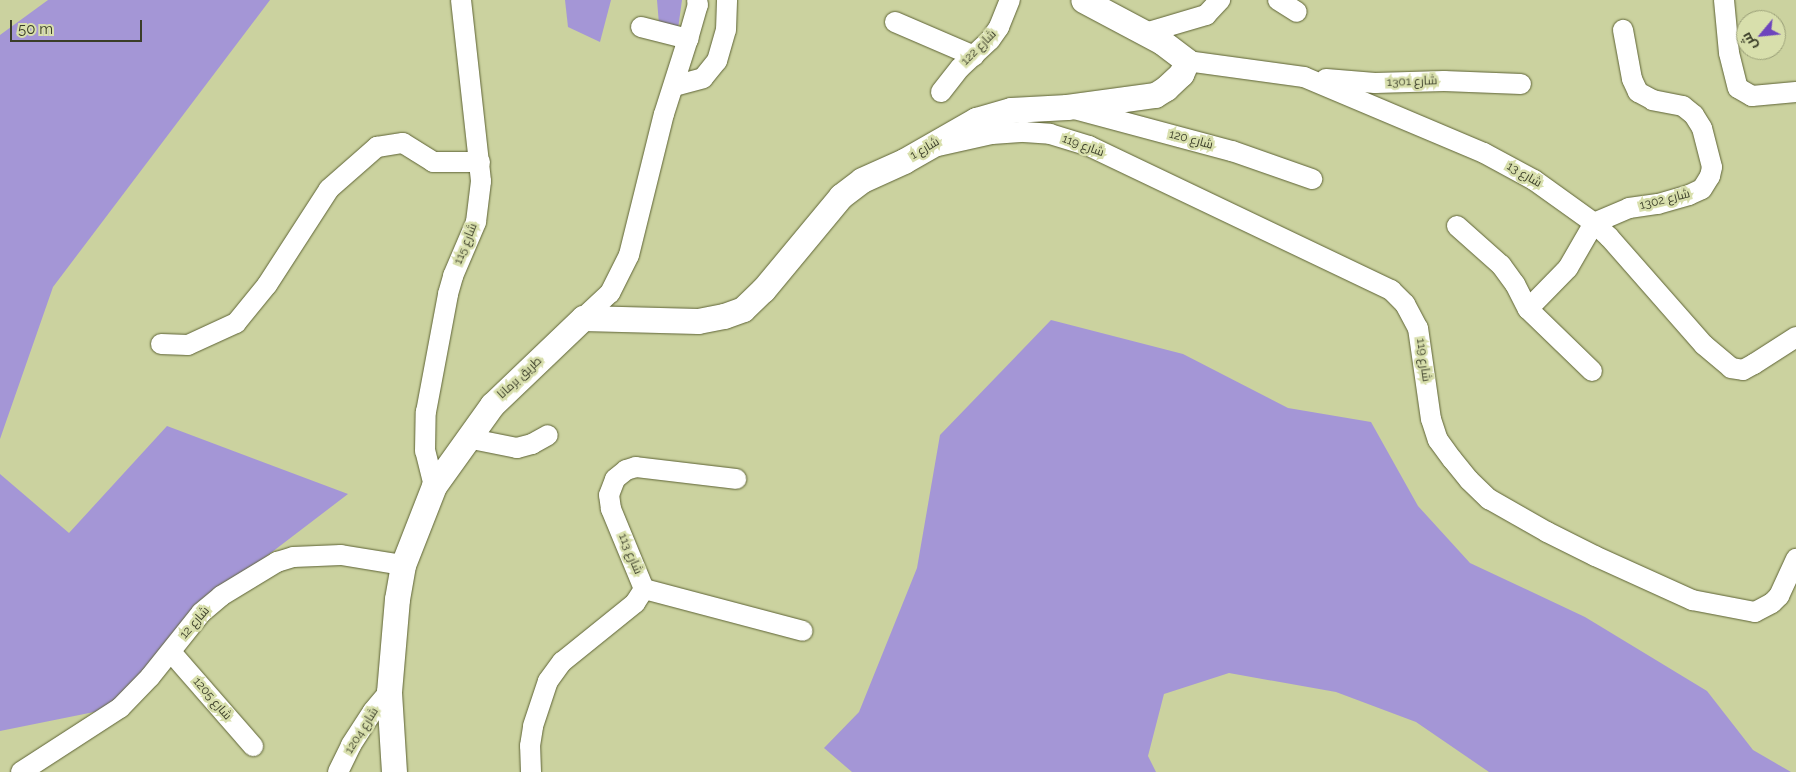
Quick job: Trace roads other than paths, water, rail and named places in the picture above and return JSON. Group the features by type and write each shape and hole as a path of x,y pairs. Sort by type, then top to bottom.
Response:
{"street":[{"name":"شارع 115","path":"434,486 425,451 426,412 451,285 476,222 480,202 480,162 461,0"},
{"name":"طريق برمانا","path":"394,772 389,692 397,599 403,566 434,486 492,405 610,292 629,255 664,114 698,5 697,0"},
{"path":"674,86 703,78 714,67 726,30 727,0"},
{"name":"شارع 122","path":"941,92 960,68 974,56 999,28 1010,0"},
{"path":"1083,0 1162,42 1187,61"},
{"path":"1145,33 1206,15 1220,0"},
{"path":"1278,0 1297,12"},
{"path":"1724,0 1728,53 1738,88 1752,96 1796,92"},
{"path":"895,22 974,56"},
{"path":"641,27 688,39"},
{"name":"شارع 1302","path":"1594,223 1629,208 1677,199 1702,189 1712,167 1702,128 1694,115 1683,106 1653,100 1638,92 1632,79 1623,30"},
{"name":"شارع 13","path":"1187,61 1304,77 1484,152 1534,180 1594,223 1640,270 1704,345 1731,368 1743,370 1796,336"},
{"name":"شارع 1","path":"583,318 698,321 724,316 743,308 763,290 841,196 862,180 904,161 976,120 1012,110 1067,107 1155,95 1175,81 1187,61"},
{"name":"شارع 1301","path":"1304,77 1375,84 1444,81 1521,84"},
{"name":"شارع 120","path":"1067,107 1232,152 1312,179"},
{"name":"شارع 119","path":"926,148 992,134 1024,132 1050,134 1089,146 1391,290 1405,304 1418,328 1431,419 1438,440 1452,459 1469,480 1489,499 1547,532 1595,556 1692,600 1755,612 1772,604 1779,596 1796,560"},
{"path":"161,344 188,345 236,323 267,285 329,189 378,147 403,142 433,162 480,162"},
{"path":"1528,309 1568,268 1594,223"},
{"path":"1457,226 1501,265 1515,284 1528,309 1592,371"},
{"path":"467,438 517,448 532,444 548,434"},
{"name":"شارع 113","path":"531,772 530,746 533,726 548,681 562,662 635,603 644,589 611,509 609,495 614,479 626,470 636,467 736,479"},
{"name":"شارع 12","path":"21,772 120,708 171,652 201,612 227,593 277,562 293,557 341,555 403,566"},
{"path":"644,589 804,631"},
{"name":"شارع 1205","path":"171,652 253,746"},
{"name":"شارع 1204","path":"338,772 351,745 373,711 389,692"}]}
